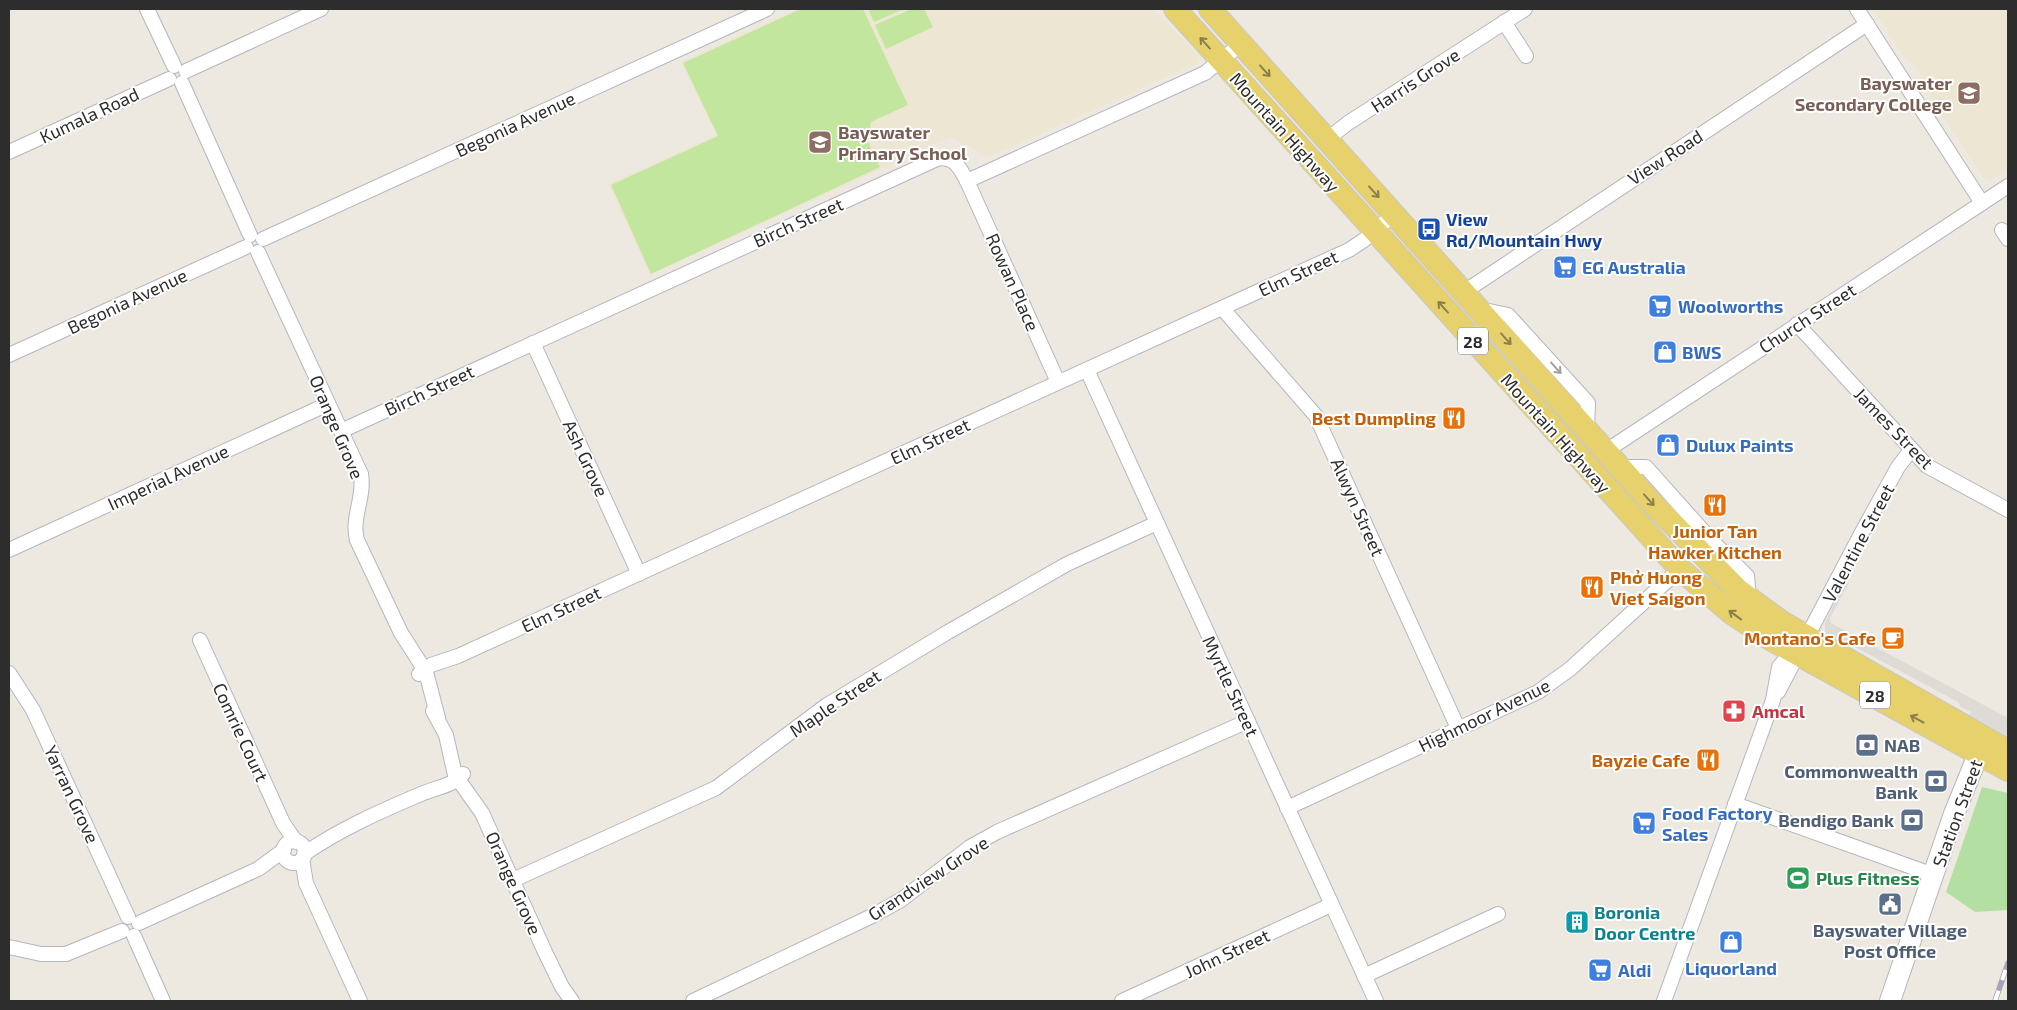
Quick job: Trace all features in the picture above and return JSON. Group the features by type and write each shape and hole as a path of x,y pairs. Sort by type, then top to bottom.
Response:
{"main road":[{"name":"Mountain Highway","path":"1174,9 1680,569 1730,612 1798,648 1845,678 1981,746 2008,770"},
{"name":"Mountain Highway","path":"1210,9 1699,553 1749,598 1798,648"},
{"name":"Mountain Highway","path":"1981,746 2008,751"},
{"name":"Station Street","path":"1890,1001 1954,814 1981,746"}],"street":[{"name":"Orange Grove","path":"147,9 341,431 362,481 362,496 355,518 357,540 400,633 405,654 423,672 424,696 458,752 458,776 476,792 482,813 545,952 562,986 572,1001"},
{"name":"Kumala Road","path":"9,152 321,9"},
{"name":"Begonia Avenue","path":"9,356 767,9"},
{"name":"Harris Grove","path":"1326,140 1348,123 1525,9"},
{"path":"1856,9 1982,203"},
{"path":"1504,22 1526,56"},
{"name":"View Road","path":"1464,292 1867,24"},
{"path":"967,181 1205,74 1241,44"},
{"name":"Birch Street","path":"341,431 937,159 949,159 956,162 967,181"},
{"name":"Rowan Place","path":"967,181 1058,382"},
{"name":"Church Street","path":"1613,459 1797,324 2008,186"},
{"name":"Elm Street","path":"423,672 1349,250 1394,214"},
{"name":"Alwyn Street","path":"1222,308 1316,416 1458,728"},
{"name":"James Street","path":"1797,324 1911,450 1932,469 2008,510"},
{"name":"Ash Grove","path":"533,343 639,574"},
{"name":"Myrtle Street","path":"1086,370 1376,1001"},
{"name":"Imperial Avenue","path":"9,550 328,404"},
{"name":"Valentine Street","path":"1664,1001 1773,700 1798,648 1898,467 1911,450"},
{"name":"Maple Street","path":"513,880 716,788 827,704 932,641 1067,564 1156,523"},
{"name":"Highmoor Avenue","path":"1288,808 1538,692 1553,682 1680,569"},
{"name":"Comrie Court","path":"200,640 283,823 294,852"},
{"name":"Yarran Grove","path":"9,673 33,710 134,920"},
{"name":"Grandview Grove","path":"693,1001 872,916 901,900 970,847 997,832 1248,721"},
{"path":"163,1001 122,923 134,920 258,868 458,776"},
{"path":"1735,804 1934,874"},
{"path":"294,852 306,883 360,1001"},
{"name":"John Street","path":"1122,1001 1331,905"},
{"path":"1364,976 1498,914"},
{"path":"9,947 46,955 66,954 128,934"},
{"name":"Orange Grove","path":"545,952 556,990 563,1001"}],"shaded area":[{"name":"Bayswater Primary School","path":"797,9 1153,9 1199,56 1198,63 989,157 951,137 650,275 608,184 716,135 681,62"},
{"name":"Bayswater Secondary College","path":"1873,9 2008,9 2008,169 1991,180 1984,178 1932,100 1928,86 1915,65 1904,57"},
{"path":"1845,581 1849,583 1830,618 1831,623 2008,718 2008,737 1979,720 1977,721 1968,716 1971,712 1961,707 1958,702 1842,640 1834,642 1825,634 1825,623"}],"green space":[{"path":"801,9 863,9 908,105 871,122 868,142 880,167 651,274 611,185 718,136 683,63"},
{"path":"868,9 904,9 874,22"},
{"path":"911,9 924,9 933,27 886,49 875,25"},
{"path":"1982,787 2008,793 2008,910 1975,912 1946,892"}],"railway":[{"path":"1995,1001 2008,963"}],"place":[{"name":"Bayswater Secondary College","path":"1969,93"},
{"name":"Bayswater Primary School","path":"820,142"},
{"name":"View Rd/Mountain Hwy","path":"1429,229"},
{"name":"EG Australia","path":"1565,267"},
{"name":"Woolworths","path":"1660,306"},
{"name":"BWS","path":"1665,352"},
{"name":"Best Dumpling","path":"1454,418"},
{"name":"Dulux Paints","path":"1668,445"},
{"name":"Junior Tan Hawker Kitchen","path":"1715,505"},
{"name":"Phở Huong Viet Saigon","path":"1592,587"},
{"name":"Montano's Cafe","path":"1893,638"},
{"name":"Amcal","path":"1734,711"},
{"name":"NAB","path":"1867,745"},
{"name":"Bayzie Cafe","path":"1708,760"},
{"name":"Commonwealth Bank","path":"1936,781"},
{"name":"Bendigo Bank","path":"1912,820"},
{"name":"Food Factory Sales","path":"1644,823"},
{"name":"Plus Fitness","path":"1798,878"},
{"name":"Bayswater Village Post Office","path":"1890,904"},
{"name":"Boronia Door Centre","path":"1577,922"},
{"name":"Liquorland","path":"1731,942"},
{"name":"Aldi","path":"1600,970"}]}
